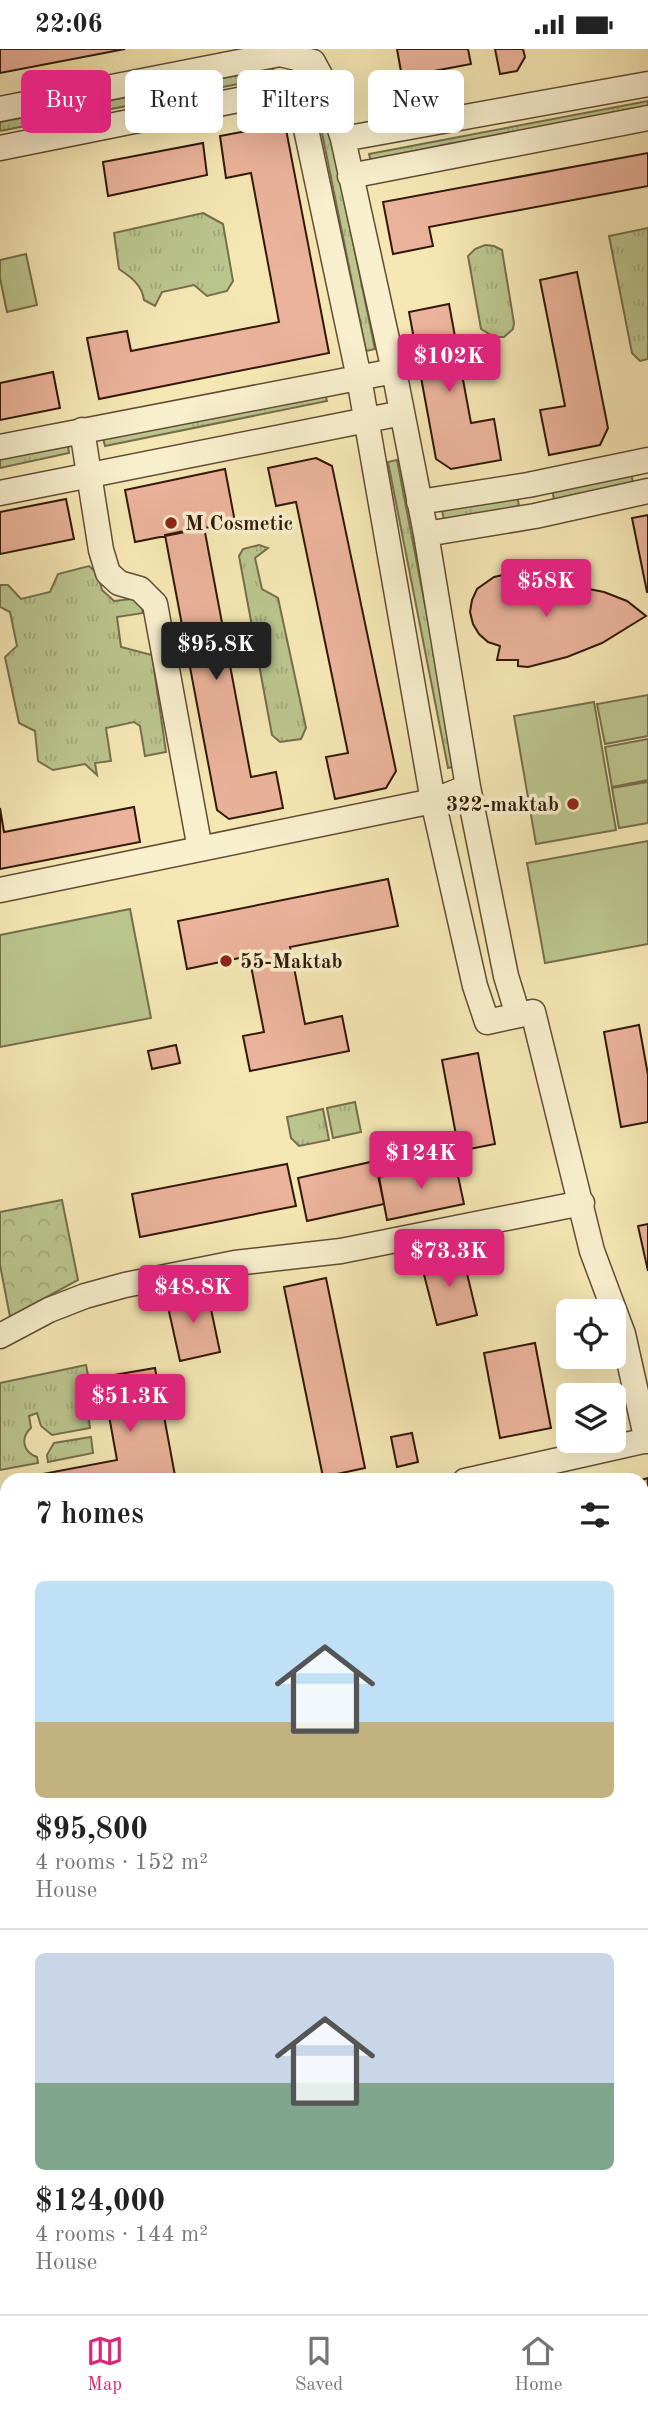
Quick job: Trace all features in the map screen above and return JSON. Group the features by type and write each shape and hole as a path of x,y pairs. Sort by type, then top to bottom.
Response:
{"street":[{"path":"0,109 280,54 313,62 327,88 343,139 394,372 426,534 468,787 506,976 517,1015"},
{"path":"308,70 313,62"},
{"path":"343,139 648,84"},
{"path":"0,148 237,100"},
{"path":"350,176 648,118"},
{"path":"307,133 367,420 433,801 475,986 487,1022 533,1011 592,1251 623,1334 648,1441 502,1473"},
{"path":"0,447 394,372"},
{"path":"0,493 402,413"},
{"path":"82,430 101,550 108,573 120,583 140,589 155,604 200,849"},
{"path":"419,502 528,485 648,460"},
{"path":"528,485 535,516"},
{"path":"426,534 535,516 648,492"},
{"path":"0,890 433,801 468,787"},
{"path":"0,1336 49,1310 125,1285 235,1263 341,1251 582,1203"}],"green space":[{"path":"237,75 237,84 223,87 223,78"},
{"path":"125,97 125,106 111,109 111,100"},
{"path":"648,101 648,109 371,161 369,154"},
{"path":"21,118 21,127 0,131 0,122"},
{"path":"322,133 330,133 375,349 366,351"},
{"path":"203,213 223,224 233,281 227,291 207,296 194,285 162,292 155,306 144,300 132,278 119,269 114,233"},
{"path":"648,228 648,359 640,361 632,353 609,236"},
{"path":"485,245 502,250 514,323 513,329 504,337 494,337 481,329 468,256"},
{"path":"26,254 37,305 7,312 0,278 0,260"},
{"path":"325,394 327,401 105,446 103,438"},
{"path":"68,445 69,453 0,468 0,459"},
{"path":"397,460 456,766 448,768 388,462"},
{"path":"631,472 633,483 554,500 552,489"},
{"path":"517,495 519,506 445,523 442,511"},
{"path":"259,545 268,548 255,558 262,589 278,598 306,728 301,739 280,742 272,735 239,556 243,549"},
{"path":"89,566 98,574 102,590 114,601 140,598 143,613 117,617 121,647 152,655 166,752 145,756 140,726 134,722 106,728 111,761 95,763 97,775 85,764 53,770 38,761 35,731 19,723 5,657 17,646 10,612 0,607 0,585 8,585 21,599 50,592 58,574"},
{"path":"648,695 648,736 605,744 597,704"},
{"path":"594,702 616,830 536,844 514,716"},
{"path":"648,739 648,780 612,787 605,747"},
{"path":"648,782 648,823 619,828 612,788"},
{"path":"648,841 648,944 545,963 527,863"},
{"path":"130,909 151,1018 0,1047 0,935"},
{"path":"355,1102 361,1132 333,1138 327,1108"},
{"path":"323,1109 329,1140 299,1146 291,1138 287,1117"},
{"path":"62,1200 78,1280 10,1317 0,1265 0,1212"},
{"path":"86,1365 91,1391 86,1393 90,1428 52,1435 41,1426 37,1413 29,1416 31,1428 24,1440 26,1448 37,1457 38,1463 0,1470 0,1383"},
{"path":"91,1437 93,1453 48,1462 47,1455 54,1443"}],"building":[{"path":"0,49 125,49 0,73"},
{"path":"397,49 468,49 471,64 439,70 401,70"},
{"path":"495,49 523,49 525,57 517,71 500,74"},
{"path":"237,133 287,133 329,353 99,399 87,338 127,331 131,351 279,322 251,173 226,178 220,136"},
{"path":"203,143 207,175 108,196 103,162"},
{"path":"648,153 648,186 429,227 433,246 393,254 383,202"},
{"path":"577,272 608,428 600,445 549,455 540,410 565,406 540,280"},
{"path":"449,304 471,423 494,419 501,460 451,469 436,459 409,312"},
{"path":"53,372 60,408 0,420 0,383"},
{"path":"316,458 332,466 396,771 386,788 335,799 326,757 348,753 296,502 276,506 268,468"},
{"path":"225,469 235,522 135,542 125,490"},
{"path":"66,499 74,539 0,554 0,512"},
{"path":"648,515 648,592 647,592 632,518"},
{"path":"204,527 251,777 276,772 283,808 229,819 217,810 165,535"},
{"path":"507,574 519,576 533,586 542,575 554,589 579,587 604,592 627,601 646,616 602,643 567,657 528,667 518,666 518,660 497,660 500,646 488,642 479,634 470,612 477,589 494,577"},
{"path":"134,807 140,842 0,869 0,808 4,832"},
{"path":"388,879 398,926 290,947 305,1024 342,1016 349,1051 250,1071 243,1036 264,1032 249,956 187,969 178,921"},
{"path":"639,1025 648,1075 648,1122 621,1127 604,1032"},
{"path":"176,1045 180,1063 152,1069 148,1051"},
{"path":"478,1053 495,1144 459,1151 442,1060"},
{"path":"375,1161 384,1204 307,1221 298,1178"},
{"path":"455,1162 464,1204 387,1220 379,1177"},
{"path":"287,1164 296,1206 140,1237 132,1194"},
{"path":"648,1224 648,1271 638,1226"},
{"path":"462,1253 477,1315 437,1325 421,1263"},
{"path":"326,1278 365,1468 342,1473 322,1473 284,1287"},
{"path":"207,1290 220,1352 180,1361 166,1298"},
{"path":"535,1343 551,1428 500,1438 484,1353"},
{"path":"155,1368 175,1473 48,1473 117,1460 102,1377"},
{"path":"412,1433 418,1462 397,1467 391,1437"}],"place":[{"name":"M Cosmetic","path":"171,523"},
{"name":"322-maktab","path":"573,804"},
{"name":"55-Maktab","path":"226,961"}]}
